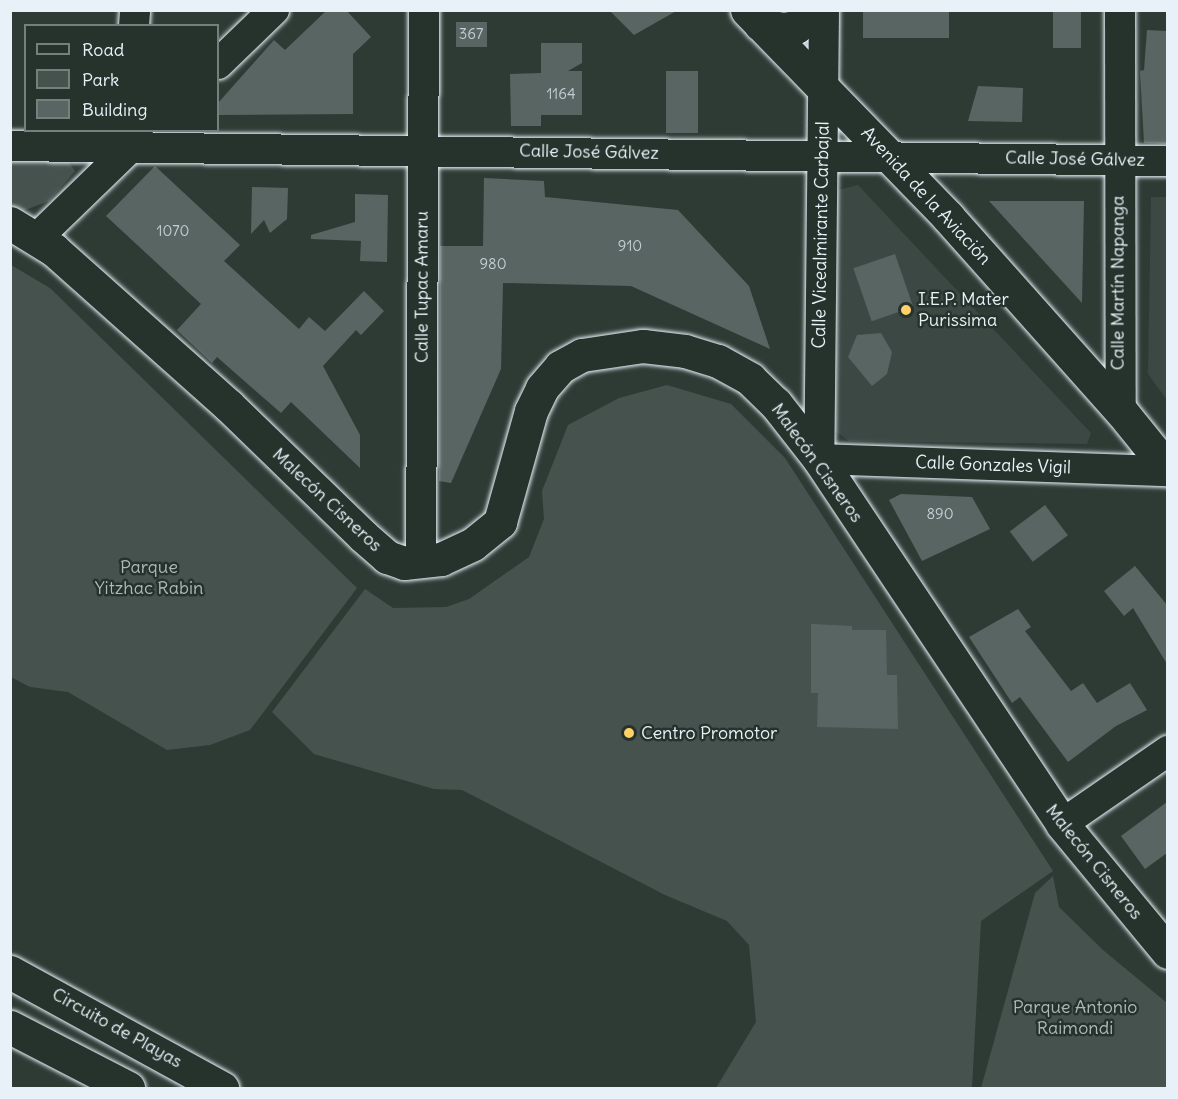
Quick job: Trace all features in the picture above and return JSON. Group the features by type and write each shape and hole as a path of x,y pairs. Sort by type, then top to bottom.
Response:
{"main road":[{"path":"754,17 782,29 796,27 819,10"},
{"name":"Avenida de la Aviación","path":"754,17 890,156 1121,411 1167,470"},
{"name":"Malecón Cisneros","path":"24,230 228,405 387,557 404,563 421,563 473,544 500,522 531,411 542,388 560,367 582,355 643,346 685,351 718,362 750,379 776,404 819,459 1062,824 1167,952"},
{"name":"Circuito de Playas","path":"10,972 222,1089"},
{"path":"10,1027 128,1089"}],"street":[{"path":"219,63 274,10"},
{"name":"Calle Tupac Amaru","path":"421,563 424,10"},
{"name":"Calle Vicealmirante Carbajal","path":"819,459 824,10"},
{"name":"Calle Martín Napanga","path":"1120,10 1121,411"},
{"path":"24,230 137,136"},
{"name":"Calle José Gálvez","path":"10,146 137,136 423,149 1167,161"},
{"name":"Calle Gonzales Vigil","path":"819,459 1167,470"},
{"path":"1062,824 1167,751"}],"shaded area":[{"name":"I.E.P. Mater Purissima","path":"858,185 1091,433 1087,444 849,441 835,431 838,190"},
{"path":"1151,197 1167,197 1167,400 1148,374"}],"green space":[{"path":"10,161 68,161 75,171 49,201 17,213 11,209"},
{"name":"Parque Yitzhac Rabin","path":"11,265 50,288 357,588 250,730 210,745 167,750 68,692 30,687 11,677"},
{"name":"Centro Promotor","path":"667,385 731,404 785,458 1053,871 981,921 972,1088 716,1088 756,1022 749,945 727,921 665,895 462,790 434,789 314,754 272,712 365,589 393,608 446,607 469,599 529,557 544,519 542,491 568,425 619,398"},
{"name":"Parque Antonio Raimondi","path":"1053,876 1059,907 1103,950 1167,1003 1167,1088 981,1088 1035,893"}],"building":[{"path":"327,10 346,10 371,37 353,54 353,114 219,115 219,102 274,40 285,50"},
{"path":"609,10 678,10 634,35"},
{"path":"863,10 949,10 949,38 863,38"},
{"path":"1053,10 1081,10 1081,48 1053,48"},
{"path":"456,22 487,22 487,47 456,47"},
{"path":"1147,30 1167,31 1167,144 1144,143 1140,71 1144,70"},
{"path":"541,43 582,43 582,63 568,71 582,71 582,115 541,115 541,126 511,126 510,74 541,73"},
{"path":"666,71 698,71 698,133 666,133"},
{"path":"978,86 1023,88 1022,122 968,121"},
{"path":"155,166 240,245 224,261 299,329 309,317 325,331 364,291 384,311 361,335 356,330 323,366 360,435 360,468 291,402 281,413 217,357 212,363 177,330 201,304 106,216"},
{"path":"484,178 544,181 545,197 678,210 749,286 770,349 631,286 503,283 501,369 451,483 439,481 440,246 483,246"},
{"path":"252,187 288,188 287,219 270,233 264,220 251,234"},
{"path":"355,194 388,195 387,262 360,261 361,241 311,239 311,235 355,222"},
{"path":"989,201 1084,201 1082,303"},
{"path":"895,254 913,307 872,321 853,268"},
{"path":"881,333 892,352 887,374 872,386 848,357 857,335"},
{"path":"901,494 972,497 990,529 922,561 889,500"},
{"path":"1045,505 1068,535 1033,562 1010,531"},
{"path":"1135,566 1167,605 1167,664 1133,608 1124,616 1104,591"},
{"path":"1018,609 1031,627 1025,631 1071,691 1083,683 1097,703 1130,683 1147,710 1116,726 1068,762 1020,697 1012,703 969,637"},
{"path":"811,624 852,626 852,630 886,630 887,675 897,675 898,729 817,727 818,693 811,693"},
{"path":"1167,802 1167,853 1145,869 1121,836"}],"place":[{"name":"I.E.P. Mater Purissima","path":"906,310"},
{"name":"Centro Promotor","path":"629,733"}]}
